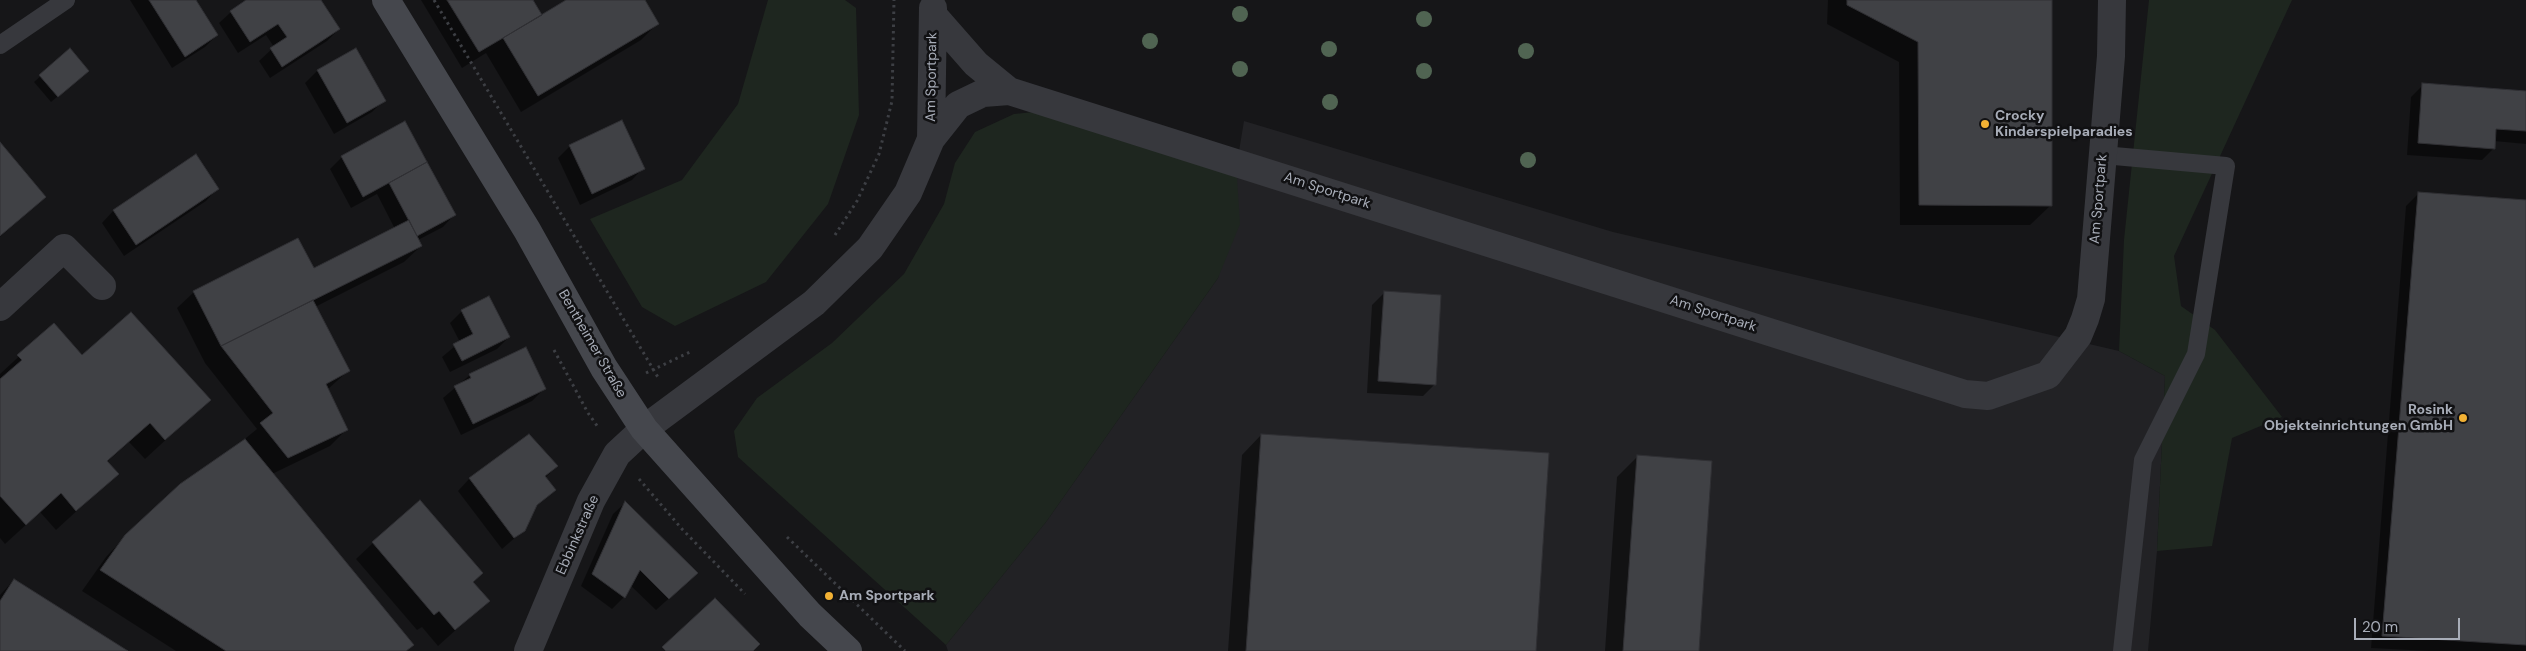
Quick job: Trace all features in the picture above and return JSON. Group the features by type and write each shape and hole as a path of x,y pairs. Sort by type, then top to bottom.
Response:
{"street":[{"name":"Bentheimer Straße","path":"386,0 527,230 618,390 644,429 810,615 848,651"},
{"name":"Am Sportpark","path":"933,8 976,64 1009,90 1965,394 1988,396 2048,375 2078,336 2091,299 2111,56 2112,0"},
{"name":"Am Sportpark","path":"932,138 933,8"},
{"name":"Am Sportpark","path":"644,429 814,303 870,248 908,193 932,138 958,105 982,93 1009,90"},
{"path":"0,307 64,248 102,286"},
{"name":"Ebbinkstraße","path":"528,651 591,501 618,454 644,429"}],"lane":[{"path":"0,44 66,0"},
{"path":"2103,155 2226,166 2196,354 2143,460 2122,651"}],"path":[{"path":"434,0 653,369 673,407"},
{"path":"832,239 857,201 879,154 892,101 894,0"},
{"path":"618,390 653,369 697,349"},
{"path":"783,533 905,651"}],"shaded area":[{"path":"768,0 845,0 856,8 859,115 828,204 766,282 675,326 642,307 590,219 682,180 738,104"},
{"path":"2149,0 2292,0 2174,256 2181,306 2215,330 2282,417 2232,438 2212,546 2157,551 2165,376 2119,351 2124,240"},
{"path":"1044,111 1236,162 1240,224 1218,278 1046,522 946,645 738,457 734,431 757,398 832,343 904,274 944,204 955,163 975,132 1014,114"},
{"path":"1244,121 1613,232 2119,351 2165,376 2157,551 2148,651 948,651 946,645 1046,522 1218,278"}],"building":[{"path":"149,0 196,0 218,35 185,57"},
{"path":"246,0 321,0 340,29 282,67 270,48 287,37 278,24 250,42 230,11"},
{"path":"447,0 533,0 542,15 479,52"},
{"path":"566,0 645,0 659,24 538,96 503,38"},
{"name":"Crocky Kinderspielparadies","path":"1847,0 2052,0 2052,206 1919,205 1918,42 1847,5"},
{"path":"70,48 89,71 58,97 39,75"},
{"path":"356,48 386,101 347,123 317,70"},
{"path":"2422,83 2526,91 2526,131 2496,129 2495,149 2418,143"},
{"path":"622,120 645,169 592,194 569,145"},
{"path":"405,121 427,162 363,197 341,156"},
{"path":"0,142 46,197 0,236"},
{"path":"196,154 219,189 136,245 113,210"},
{"path":"427,162 456,215 417,236 389,183"},
{"name":"Rosink Objekteinrichtungen GmbH","path":"2418,192 2526,200 2526,645 2382,636"},
{"path":"409,220 422,246 221,346 193,291 298,238 314,268"},
{"path":"1384,291 1441,295 1436,385 1378,381"},
{"path":"489,296 510,337 462,361 453,344 473,334 461,310"},
{"path":"313,300 350,371 326,384 348,430 288,458 260,423 273,413 221,346"},
{"path":"131,312 211,400 165,440 150,423 107,461 119,474 76,511 61,493 26,525 0,496 0,379 22,360 17,355 54,323 82,355"},
{"path":"526,347 546,389 473,424 454,386 471,378 469,374"},
{"path":"529,434 558,466 545,476 556,490 537,505 525,531 514,538 469,478"},
{"path":"1261,434 1549,453 1536,651 1246,651"},
{"path":"245,439 414,645 406,651 226,651 100,570 125,535 180,484"},
{"path":"1637,455 1712,461 1699,651 1623,651"},
{"path":"420,500 483,573 473,582 490,601 455,630 439,611 434,615 372,542"},
{"path":"625,501 698,573 669,599 640,570 625,598 592,574"},
{"path":"14,579 128,651 0,651 0,601"},
{"path":"715,598 760,644 753,651 666,651 662,647"}],"place":[{"name":"Crocky Kinderspielparadies","path":"1985,124"},
{"name":"Rosink Objekteinrichtungen GmbH","path":"2463,418"},
{"name":"Am Sportpark","path":"829,596"}]}
